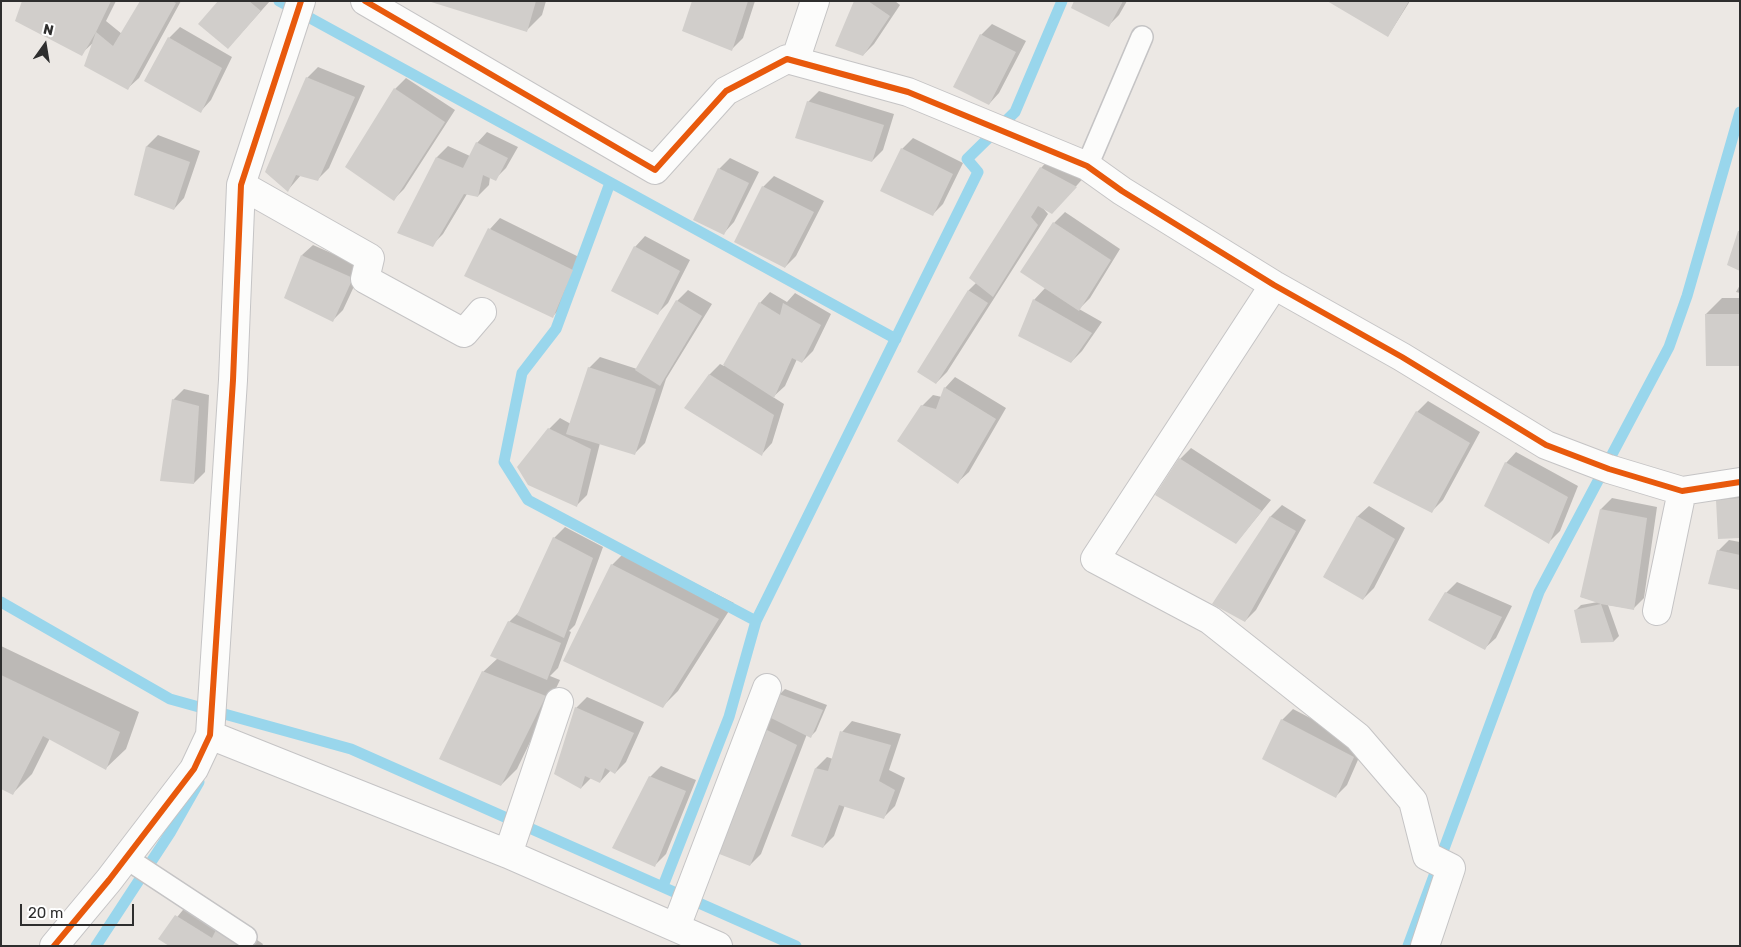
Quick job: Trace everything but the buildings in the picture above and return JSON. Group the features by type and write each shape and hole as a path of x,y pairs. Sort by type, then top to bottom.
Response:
{"street":[{"path":"365,1 655,170 726,92 787,59 908,92 1087,166 1274,285 1402,357 1546,445 1609,469 1682,491 1740,482"},
{"path":"794,61 815,1"},
{"path":"220,739 211,704 232,380 241,185 299,10"},
{"path":"241,185 370,258 365,279 464,334 482,312"},
{"path":"1274,285 1095,558 1210,620 1358,737 1413,801 1427,856 1451,868 1425,946"},
{"path":"1657,612 1682,491"},
{"path":"676,927 767,688"},
{"path":"508,854 559,702"},
{"path":"220,739 508,854 718,946"},
{"path":"54,946 126,858 194,769 220,739"}],"lane":[{"path":"1087,166 1142,37"},
{"path":"126,858 246,937"}],"waterway":[{"path":"279,1 896,339"},
{"path":"663,886 729,717 756,621 978,172 967,159 1015,112 1062,1"},
{"path":"1408,946 1539,592 1669,347 1687,296 1740,112"},
{"path":"610,183 556,329 522,373 504,462 528,500 756,621"},
{"path":"1,602 170,699 351,749 796,946"},
{"path":"96,946 170,833 199,782"}],"cycle path":[{"path":"54,946 109,880 194,769 210,735 233,380 241,185 301,1"},
{"path":"365,1 655,170 726,91 787,59 908,92 1087,166 1122,191 1274,285 1402,357 1546,445 1609,469 1682,491 1740,482"}]}
